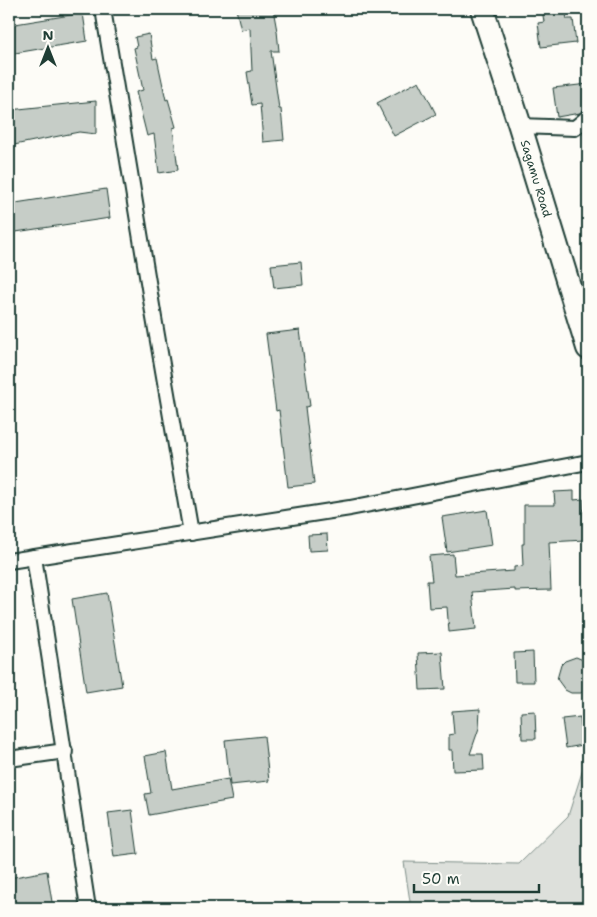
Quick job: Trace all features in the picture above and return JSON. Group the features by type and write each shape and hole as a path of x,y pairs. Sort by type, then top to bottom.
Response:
{"highway":[{"name":"Sagamu Road","path":"482,9 588,348"}],"street":[{"path":"103,9 154,318 192,532"},
{"path":"520,126 576,128 588,118"},
{"path":"9,561 350,508 588,462"},
{"path":"34,557 88,908"},
{"path":"9,759 65,751"}],"shaded area":[{"path":"588,768 588,908 411,908 404,862 519,864 568,816 583,769"}],"building":[{"path":"236,9 273,9 279,51 271,51 279,109 281,109 284,140 263,142 260,104 252,105 247,72 252,71 250,28 241,30"},
{"path":"542,9 565,9 567,19 573,19 576,43 541,47 538,23 544,22"},
{"path":"83,13 87,41 9,54 9,25"},
{"path":"149,34 153,59 157,58 166,100 168,99 176,127 173,128 178,170 159,173 154,134 147,136 136,92 143,90 134,48 137,47 135,37"},
{"path":"419,81 436,114 394,136 377,103"},
{"path":"588,84 586,108 580,113 557,117 553,88"},
{"path":"96,101 96,134 79,132 9,146 9,110"},
{"path":"106,189 110,218 9,233 9,204"},
{"path":"301,262 303,285 274,288 271,265"},
{"path":"300,330 310,406 305,407 314,484 288,487 279,410 276,411 266,334"},
{"path":"574,491 574,500 583,499 585,540 549,542 551,590 515,591 515,589 472,592 476,629 449,632 447,607 429,608 427,581 432,581 429,556 453,554 455,575 514,571 514,567 523,566 524,505 555,505 554,492"},
{"path":"487,510 492,545 447,552 442,517"},
{"path":"327,534 328,550 309,551 308,535"},
{"path":"107,593 122,686 86,692 72,599"},
{"path":"442,652 445,689 420,690 418,653"},
{"path":"533,652 534,682 515,682 514,653"},
{"path":"576,657 588,662 588,688 581,693 571,693 565,690 557,679 561,665 565,661"},
{"path":"480,709 479,728 470,754 483,754 484,770 453,771 452,750 449,750 449,735 454,734 452,711"},
{"path":"535,711 536,739 522,739 521,712"},
{"path":"580,717 583,745 566,748 562,719"},
{"path":"264,736 269,781 230,785 225,740"},
{"path":"166,752 172,789 228,779 232,800 149,815 145,794 151,793 145,756"},
{"path":"132,810 138,854 114,857 108,813"},
{"path":"47,871 53,908 9,908 9,878"}]}
